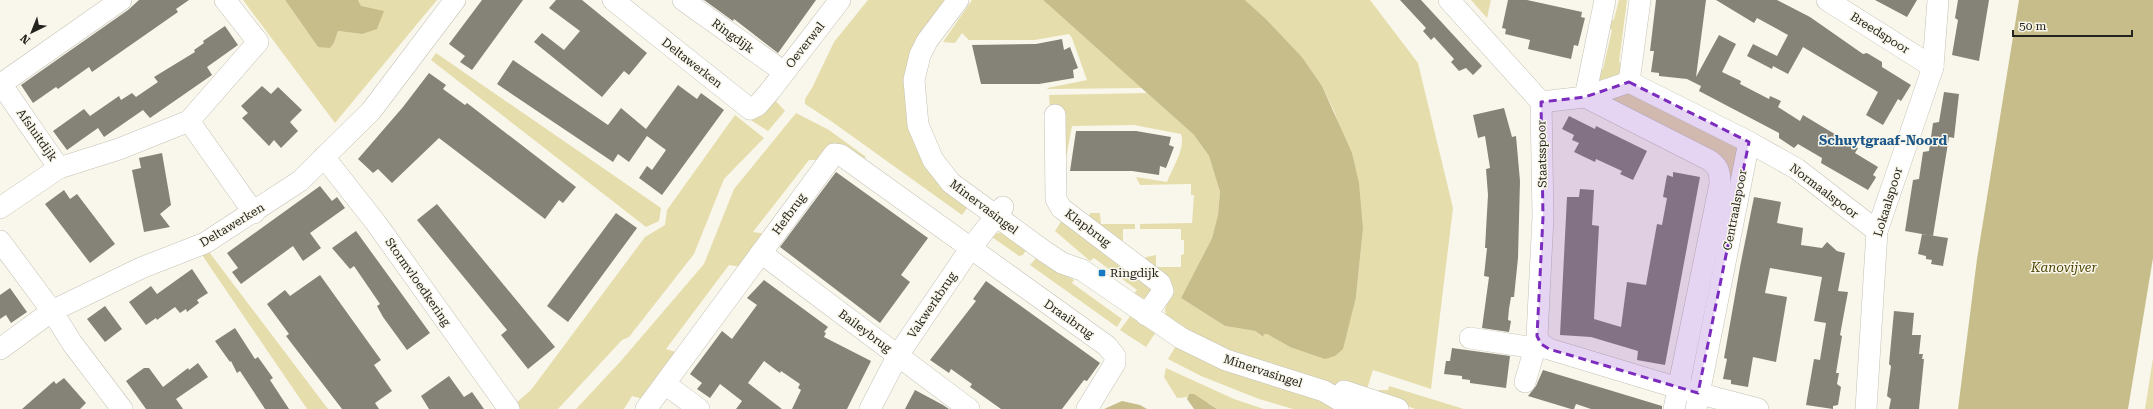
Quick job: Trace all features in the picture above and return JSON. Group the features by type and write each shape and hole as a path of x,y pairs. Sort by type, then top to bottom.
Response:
{"street":[{"name":"Afsluitdijk","path":"59,168 1,84 121,0"},
{"name":"Afsluitdijk","path":"0,208 59,168 119,149 189,121 258,42 225,0"},
{"name":"Deltawerken","path":"0,349 52,311 115,280 205,243 254,213 300,181 372,111 455,0"},
{"name":"Deltawerken","path":"614,0 750,108 758,105 770,91"},
{"name":"Ringdijk","path":"683,0 784,72"},
{"name":"Oeverwal","path":"770,91 840,0"},
{"name":"Minervasingel","path":"958,0 939,26 930,64 927,106 937,137 946,156 962,175 999,212 1068,254 1082,270 1181,338 1226,360 1324,391 1346,404 1361,409"},
{"path":"1449,0 1541,102 1585,97 1629,82 1749,142"},
{"path":"1585,97 1605,0"},
{"path":"1629,82 1640,0"},
{"name":"Breedspoor","path":"1827,0 1933,67"},
{"name":"Lokaalspoor","path":"1866,409 1877,231 1933,67 1938,0"},
{"name":"Centraalspoor","path":"1585,97 1707,159 1715,164 1720,172 1720,184 1674,409"},
{"name":"Staatsspoor","path":"1525,382 1538,346 1537,336 1543,217 1541,102"},
{"name":"Klapbrug","path":"1055,115 1056,199 1061,208 1160,283 1163,292 1146,315"},
{"path":"189,121 254,213"},
{"name":"Centraalspoor","path":"1697,401 1749,142"},
{"name":"Normaalspoor","path":"1749,142 1797,169 1877,231"},
{"name":"Hefbrug","path":"646,409 834,154 841,155 970,249"},
{"name":"Stormvloedkering","path":"324,157 376,223 508,409"},
{"name":"Vakwerkbrug","path":"870,409 898,355 970,249 999,212"},
{"path":"0,241 52,311 72,343 120,408"},
{"name":"Draaibrug","path":"970,249 1107,346 1115,356 1111,371 1087,409"},
{"name":"Baileybrug","path":"761,253 969,409"},
{"path":"1470,338 1538,346 1678,388 1697,401 1758,409"},
{"path":"665,384 699,409"},
{"name":"Minervasingel","path":"1324,391 1346,391 1398,409"}],"highlighted area":[{"path":"1629,82 1749,142 1698,393 1549,349 1541,344 1537,336 1543,217 1541,102 1585,97"}],"shaded area":[{"path":"243,0 285,0 318,47 334,43 338,31 362,34 361,6 358,0 437,0 335,123"},
{"path":"868,0 948,0 908,81 967,208 962,215 805,104 805,99 812,88 834,42"},
{"path":"972,0 1043,0 1142,88 1048,89 1047,88 1087,80 1072,38 1069,34 1035,40 969,40 962,33 955,43 943,42"},
{"path":"1245,0 1370,0 1418,63 1453,208 1431,389 1373,370 1366,392 1330,384 1288,372 1223,349 1183,329 1166,317 1165,309 1169,299 1145,261 1146,257 1156,255 1156,267 1181,267 1181,255 1184,254 1184,240 1181,240 1181,229 1140,229 1140,224 1192,223 1194,195 1191,195 1191,184 1140,185 1136,177 1167,182 1182,146 1181,134 1134,125 1072,126 1063,174 1050,109 1049,95 1147,93 1194,135 1209,156 1220,192 1218,216 1212,238 1181,298 1225,326 1255,331 1262,337 1264,334 1267,334 1290,347 1356,297 1363,229 1341,130 1334,111 1322,86 1302,57 1266,19"},
{"path":"1471,0 1491,0 1487,18"},
{"path":"1619,0 1627,0 1619,62 1624,67 1623,73 1596,83 1596,72 1603,69 1612,30 1606,25 1614,19"},
{"path":"436,53 661,208 659,221 646,227 431,60"},
{"path":"1623,90 1731,138 1739,151 1735,175 1728,178 1695,366 1697,382 1686,380 1724,175 1598,99"},
{"path":"774,99 785,111 768,131 749,119 763,115"},
{"path":"796,113 829,130 866,157 864,160 809,160 753,232 768,234 742,267 729,265 666,349 679,353 646,400 632,396 624,409 576,409 620,362 704,264 734,189"},
{"path":"735,115 764,138 724,179 694,254 629,337 622,340 558,409 520,409 515,404 531,390 645,237 665,225 667,210"},
{"path":"1090,213 1100,213 1101,224 1135,224 1135,229 1123,229 1123,241 1118,240 1089,217"},
{"path":"1064,217 1154,288 1146,298 1139,299 1132,296 1137,290 1094,258 1090,261 1055,231"},
{"path":"1006,232 1028,247 1023,255 1019,256 992,237 997,233"},
{"path":"206,248 328,409 307,409 200,252"},
{"path":"1036,258 1074,280 1072,283 1122,319 1117,327 1030,265"},
{"path":"1131,315 1156,332 1146,347 1120,330"},
{"path":"1177,344 1230,369 1343,409 1293,409 1259,399 1201,376 1168,359"},
{"path":"2153,358 2153,409 2145,409"},
{"path":"1166,368 1234,399 1264,409 1217,409 1189,394 1187,397 1177,398 1164,377"},
{"path":"1389,386 1464,409 1415,409 1378,395 1379,390 1388,390"}],"water":[{"path":"285,0 358,0 361,6 384,11 377,29 362,34 338,31 334,43 330,48 318,47"},
{"path":"1043,0 1245,0 1266,19 1302,57 1322,86 1352,153 1359,183 1363,229 1356,297 1343,349 1335,356 1325,359 1290,347 1267,334 1264,334 1263,337 1255,331 1225,326 1181,298 1212,238 1218,215 1220,192 1209,156 1194,135"},
{"name":"Kanovijver","path":"2019,0 2153,0 2153,258 2128,409 1958,409 1977,259"},
{"path":"1189,394 1194,394 1217,409 1194,409 1187,399"},
{"path":"1122,401 1140,405 1147,409 1104,409"}],"building":[{"path":"139,0 189,0 176,9 178,12 92,72 89,67 58,89 56,87 33,103 21,85 128,10"},
{"path":"482,0 523,0 472,70 460,62 465,56 449,44"},
{"path":"556,0 582,0 647,53 629,75 624,71 602,97 534,42 542,33 564,50 580,31 549,8"},
{"path":"704,0 816,0 778,53 734,19 733,21"},
{"path":"1400,0 1421,0 1482,66 1473,75 1466,68 1459,71 1451,62 1454,59 1434,37 1431,40 1423,31 1426,28"},
{"path":"1508,0 1527,0 1582,12 1581,17 1585,18 1578,46 1574,45 1571,59 1528,49 1530,40 1505,34 1506,29 1502,28"},
{"path":"1656,0 1706,0 1696,77 1719,35 1736,44 1722,72 1741,81 1740,84 1769,99 1770,96 1781,101 1778,107 1800,121 1803,115 1858,148 1855,153 1878,167 1873,175 1876,177 1868,190 1821,163 1822,158 1798,144 1794,148 1779,138 1779,133 1699,91 1701,86 1687,79 1659,76 1659,73 1651,72 1654,51 1650,51"},
{"path":"1716,0 1777,0 1810,17 1863,54 1867,53 1882,62 1882,67 1911,85 1901,101 1898,99 1883,125 1866,115 1878,92 1803,47 1788,74 1773,66 1772,69 1747,56 1753,44 1777,56 1788,35 1757,18 1754,23"},
{"path":"1875,0 1917,0 1907,17"},
{"path":"1958,0 1989,0 1979,61 1952,55 1958,20 1955,18"},
{"path":"225,26 238,45 207,67 212,75 150,118 143,110 104,137 98,128 67,150 53,131 84,109 90,116 119,96 121,100 132,93 136,97 158,82 154,77 195,52 194,50 204,43 203,41"},
{"path":"1062,39 1064,50 1070,47 1078,68 1073,70 1074,78 1039,84 981,84 972,45 1036,44"},
{"path":"513,60 608,125 621,108 646,129 678,85 697,99 701,93 724,110 662,195 639,178 647,166 652,170 666,150 647,136 629,162 618,154 613,162 497,84"},
{"path":"429,73 446,85 443,89 465,105 467,103 576,187 563,203 559,200 545,219 439,138 392,183 378,169 373,173 358,159 403,107"},
{"path":"262,86 271,94 278,87 302,110 290,122 298,131 281,148 274,140 269,146 242,118 248,113 241,106"},
{"path":"1944,92 1959,94 1954,138 1949,137 1933,236 1905,231 1913,180 1919,179 1923,152 1929,151 1933,123 1939,122"},
{"path":"1504,108 1512,137 1516,136 1520,181 1518,258 1514,297 1511,297 1509,309 1508,320 1511,321 1509,332 1482,328 1489,277 1484,276 1487,248 1485,248 1488,195 1486,169 1490,168 1485,136 1478,138 1473,115"},
{"path":"1569,116 1595,129 1596,126 1647,151 1633,180 1620,174 1622,171 1596,159 1595,162 1574,152 1579,143 1572,140 1574,135 1562,129"},
{"path":"1076,131 1136,131 1171,137 1169,145 1174,147 1166,168 1160,166 1159,175 1132,171 1070,171"},
{"path":"162,153 171,205 160,214 170,227 144,232 132,170 141,168 139,158"},
{"path":"836,172 928,238 901,275 910,282 880,323 780,247"},
{"path":"1673,172 1700,177 1665,365 1637,360 1638,351 1591,337 1560,335 1567,197 1579,197 1580,189 1594,190 1592,225 1599,226 1594,319 1621,327 1627,282 1646,285 1657,224 1662,225 1667,198 1663,197 1667,175 1673,177"},
{"path":"320,186 332,201 337,197 345,208 310,233 321,248 303,261 293,246 241,284 232,272 238,268 227,253"},
{"path":"64,190 70,199 77,194 115,244 90,263 45,204"},
{"path":"1754,197 1781,202 1777,223 1803,228 1801,245 1822,248 1827,242 1837,251 1845,253 1838,291 1848,292 1840,335 1842,336 1836,373 1839,373 1837,384 1841,387 1838,405 1833,406 1833,409 1806,405 1814,359 1820,360 1826,323 1814,321 1822,277 1770,268 1765,293 1787,297 1776,362 1753,357 1748,387 1731,384 1731,380 1723,379 1727,359 1724,358"},
{"path":"437,204 555,347 528,369 501,335 507,330 417,220"},
{"path":"616,213 637,228 568,322 547,306"},
{"path":"356,231 430,333 407,350 383,317 377,306 380,304 354,266 350,269 332,248"},
{"path":"1922,234 1948,238 1943,266 1931,264 1932,260 1926,259 1926,256 1918,254"},
{"path":"192,269 208,293 197,300 199,303 187,312 186,309 180,313 175,307 157,320 156,318 146,325 129,302 151,286 157,294"},
{"path":"320,275 381,360 374,365 392,391 375,403 379,409 342,409 286,336 289,334 267,304 285,290 290,296"},
{"path":"764,280 828,327 824,332 826,333 824,337 871,361 847,409 792,409 801,390 798,388 800,384 781,371 780,373 764,361 748,383 782,409 736,409 742,401 720,384 710,398 697,389 702,383 690,374 722,331 732,339 757,305 747,298"},
{"path":"986,281 1100,363 1087,381 1084,380 1062,409 1001,409 970,387 972,384 951,369 949,373 930,360 976,301 973,299"},
{"path":"10,288 27,312 11,323 6,315 0,319 0,295"},
{"path":"105,306 122,329 105,342 87,319"},
{"path":"1894,311 1914,313 1912,335 1921,335 1919,354 1923,354 1922,359 1924,359 1919,409 1889,409 1891,399 1887,396 1891,366 1889,364"},
{"path":"235,328 255,359 258,357 273,378 270,380 289,409 265,409 240,371 237,373 231,361 230,362 215,341"},
{"path":"1452,348 1510,356 1506,388 1470,383 1470,380 1462,379 1462,376 1444,374 1446,361 1450,361"},
{"path":"198,363 208,377 176,399 183,409 146,409 126,381 144,368 149,368 163,387 188,368 189,370"},
{"path":"1543,370 1662,406 1662,409 1591,409 1576,404 1574,409 1571,409 1528,396 1536,386"},
{"path":"449,376 464,397 472,392 484,409 429,409 421,396"},
{"path":"64,378 86,403 80,409 22,409 54,381 56,384"},
{"path":"915,390 943,405 949,409 905,409"}],"place":[{"name":"Ringdijk","path":"1102,273"}],"district":[{"name":"Schuytgraaf-Noord","path":"1883,140"}]}
